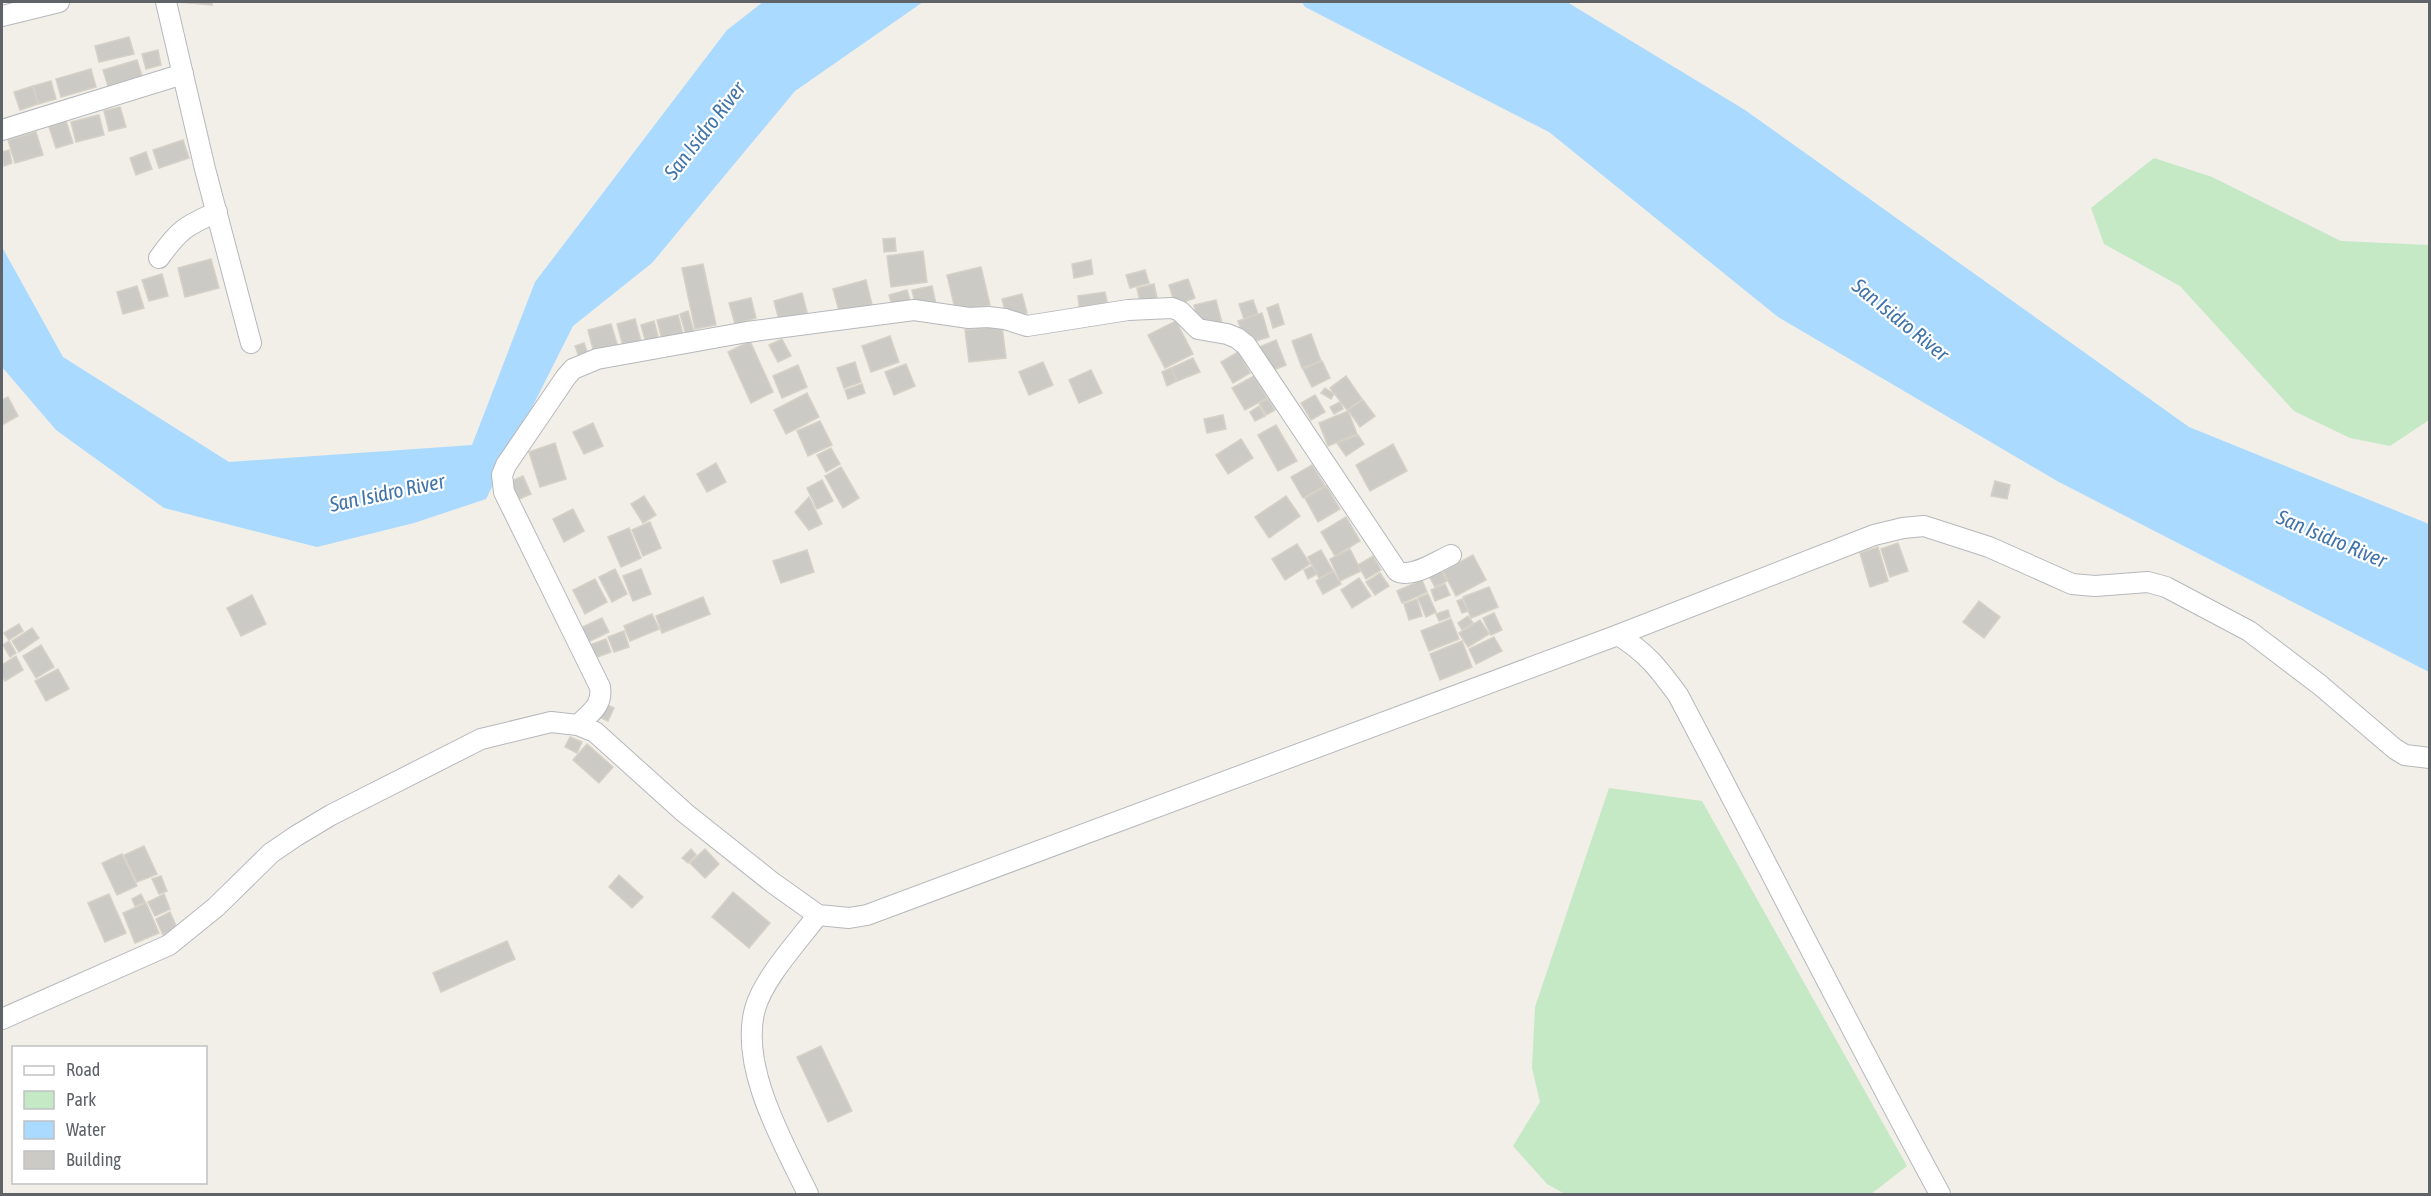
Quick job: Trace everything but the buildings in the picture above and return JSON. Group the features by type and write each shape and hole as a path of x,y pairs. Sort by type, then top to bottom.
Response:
{"street":[{"path":"2,16 59,2"},
{"path":"166,2 216,212 251,343"},
{"path":"2,130 183,74"},
{"path":"159,258 180,230 216,212"},
{"path":"578,725 599,704 600,687 504,492 501,475 566,377 573,369 597,359 747,332 914,310 960,317 1005,319 1027,326 1128,310 1172,308 1180,311 1198,329 1227,334 1246,345 1397,571 1403,574 1411,573 1451,555"},
{"path":"2,1019 169,945 216,907 271,853 331,815 481,739 551,722 578,725 603,738 685,813 773,883 819,915 849,918 867,915 1618,635 1874,536 1903,528 1924,526 1989,547 2073,584 2095,586 2148,582 2166,587 2249,631 2320,685 2405,755 2430,759"},
{"path":"1618,635 1647,655 1678,695 1813,951 1880,1084 1940,1194"},
{"path":"808,1194 781,1138 763,1093 751,1036 755,1009 766,985 819,915"}],"green space":[{"path":"2154,158 2212,177 2341,241 2429,245 2429,420 2390,446 2350,438 2294,411 2180,286 2104,244 2091,208"},
{"path":"1609,788 1702,801 1907,1166 1871,1194 1565,1194 1547,1184 1513,1146 1540,1102 1532,1068 1535,1007"}],"water":[{"name":"San Isidro River","path":"763,2 923,2 795,91 652,263 573,326 486,499 414,523 317,547 164,508 56,430 2,367 2,247 63,357 229,462 472,445 535,282 727,30"},
{"name":"San Isidro River","path":"1302,2 1567,2 1745,110 2189,427 2429,524 2429,672 2057,481 1778,317 1549,132 1305,7"}]}
